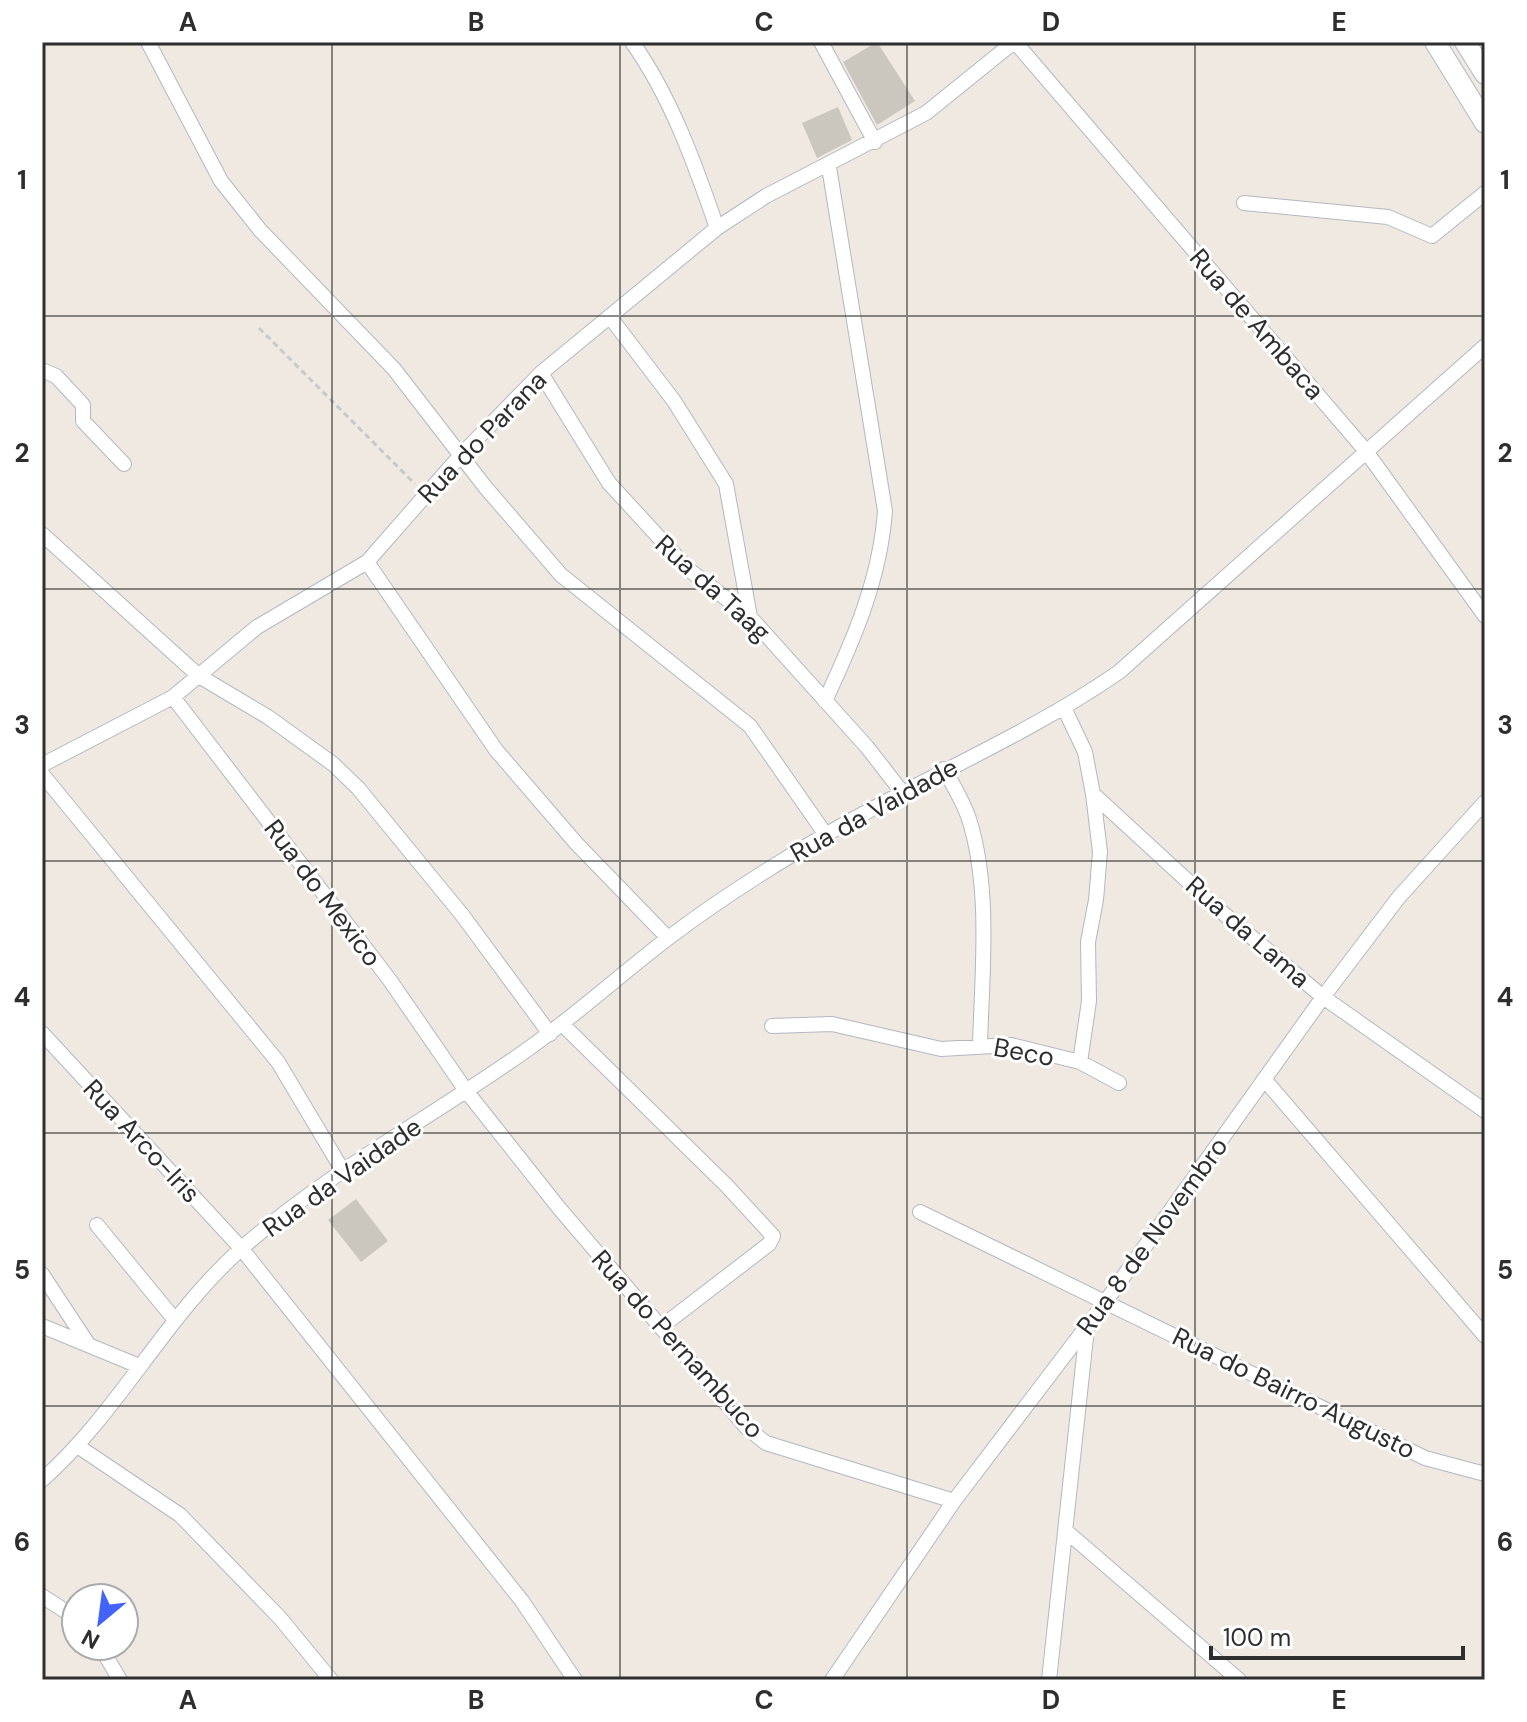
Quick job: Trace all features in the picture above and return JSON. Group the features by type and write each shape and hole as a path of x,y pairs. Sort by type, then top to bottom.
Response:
{"main road":[{"path":"1435,42 1485,123"},
{"path":"1465,42 1485,74"}],"street":[{"path":"148,42 221,181 270,240 394,369 460,456 561,575 750,726 826,835"},
{"path":"632,42 665,98 717,228"},
{"path":"821,42 875,142"},
{"name":"Rua do Parana","path":"42,765 173,697 257,627 367,562 460,456 541,373 717,228 766,196 829,167 926,113 1014,42"},
{"name":"Rua de Ambaca","path":"1014,42 1365,450 1485,616"},
{"path":"825,701 864,610 883,540 885,511 829,167"},
{"path":"1244,203 1388,217 1432,236 1485,193"},
{"path":"610,317 674,401 726,484 750,617"},
{"name":"Rua da Vaidade","path":"42,1480 79,1447 175,1320 241,1248 343,1171 467,1092 556,1029 668,938 744,885 944,769 1065,710 1132,662 1365,450 1485,346"},
{"path":"42,370 56,376 83,405 83,421 124,464"},
{"name":"Rua da Taag","path":"541,373 609,483 688,569 750,617 902,792"},
{"path":"42,534 199,676 300,739 358,788 556,1029 773,1236 769,1244 661,1327"},
{"path":"367,562 496,750 576,843 668,938"},
{"name":"Rua do Mexico","path":"173,697 389,979 467,1092"},
{"path":"1065,710 1085,752 1093,794"},
{"name":"Beco","path":"944,769 967,814 975,855 984,933 980,1045 1011,1045 1080,1062 1089,1001 1088,942 1100,852 1093,794"},
{"path":"42,774 287,1074 343,1171"},
{"name":"Rua da Lama","path":"1093,794 1217,908 1323,997 1485,1111"},
{"name":"Rua 8 de Novembro","path":"832,1680 954,1501 1087,1328 1323,997 1399,897 1485,802"},
{"path":"772,1026 832,1024 941,1049 980,1045"},
{"name":"Rua Arco-Iris","path":"42,1033 241,1248 522,1601 575,1680"},
{"path":"1080,1062 1119,1083"},
{"path":"1264,1079 1485,1336"},
{"name":"Rua do Pernambuco","path":"467,1092 559,1208 747,1428 766,1443 954,1501"},
{"name":"Rua do Bairro Augusto","path":"920,1212 1425,1458 1485,1474"},
{"path":"97,1225 175,1320"},
{"path":"42,1274 88,1344"},
{"path":"42,1326 139,1366"},
{"path":"1049,1680 1087,1328"},
{"path":"79,1447 180,1515 280,1618 326,1675"},
{"path":"1066,1531 1239,1680"},
{"path":"42,1596 60,1608"},
{"path":"109,1662 120,1680"}],"path":[{"path":"259,328 426,495"}],"building":[{"path":"877,42 915,101 877,125 843,62"},
{"path":"838,107 852,140 817,158 802,123"},
{"path":"356,1199 388,1241 361,1262 328,1220"}]}
